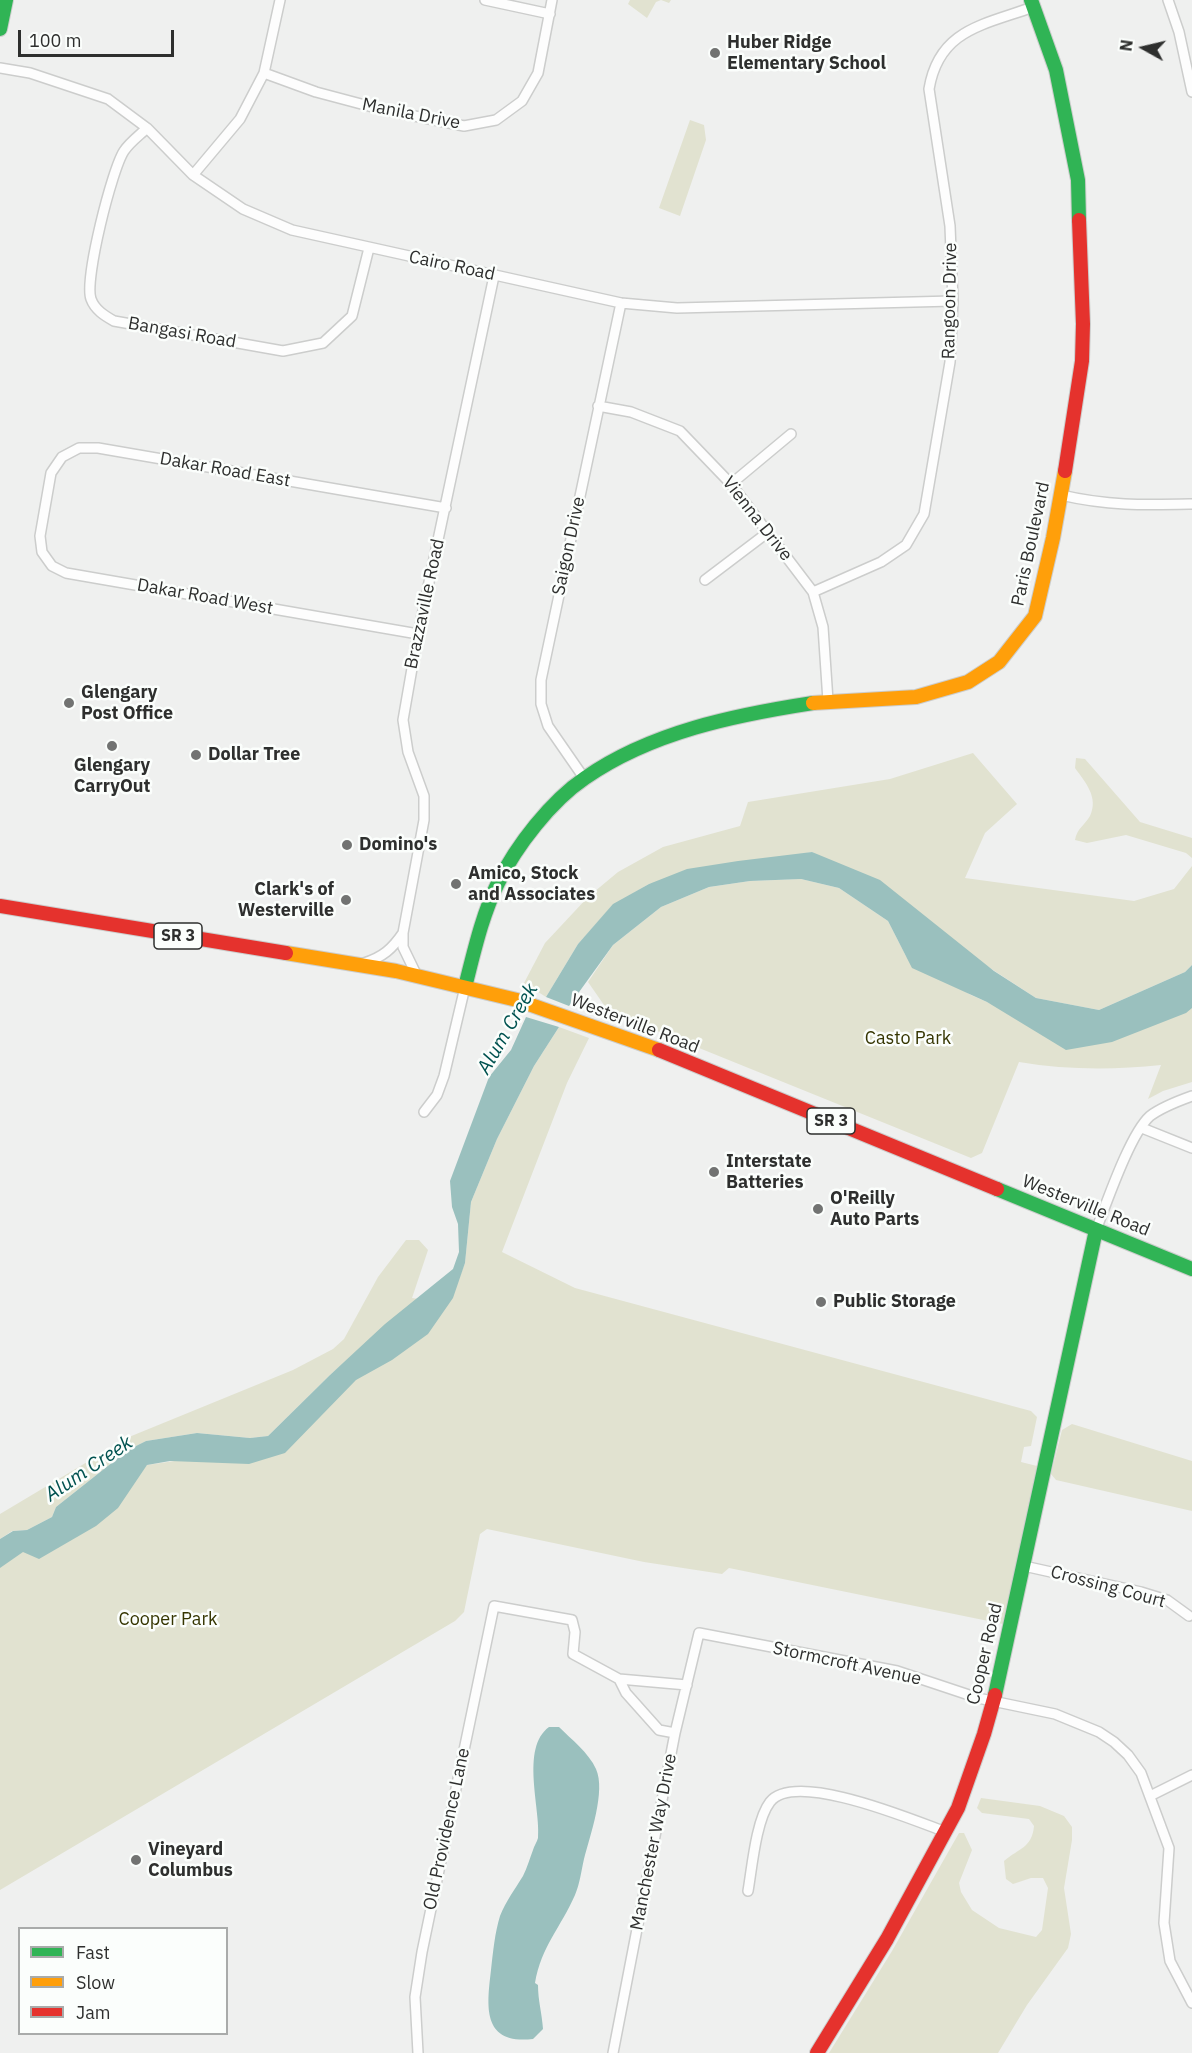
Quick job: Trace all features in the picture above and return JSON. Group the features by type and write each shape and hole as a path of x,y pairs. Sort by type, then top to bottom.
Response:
{"street":[{"path":"0,29 6,0"},
{"path":"193,175 240,119 264,73 278,0"},
{"path":"485,0 550,14"},
{"name":"Manila Drive","path":"264,73 327,95 380,109 464,126 496,120 522,101 538,72 552,0"},
{"path":"1168,0 1179,32 1192,92"},
{"name":"Rangoon Drive","path":"813,592 880,562 906,545 924,514 950,362 952,301 950,226 929,89 932,72 950,43 964,32 1032,4"},
{"name":"Paris Boulevard","path":"465,987 478,936 498,883 524,841 554,805 584,778 633,751 664,738 716,722 775,709 828,701 916,697 968,682 999,662 1035,616 1053,538 1082,361 1083,324 1078,180 1056,70 1032,4"},
{"name":"Cairo Road","path":"0,68 30,73 108,99 147,128 193,175 243,210 292,230 621,303 677,308 952,301"},
{"name":"Bangasi Road","path":"147,128 124,151 108,191 89,283 91,299 100,313 114,321 283,351 322,343 352,316 369,248"},
{"name":"Brazzaville Road","path":"417,976 404,946 404,933 424,820 423,796 408,752 403,720 418,634 494,276"},
{"name":"Saigon Drive","path":"584,778 548,726 541,704 541,680 621,303"},
{"name":"Vienna Drive","path":"598,406 631,412 680,431 731,484 813,592 823,627 828,701"},
{"path":"731,484 791,434"},
{"name":"Dakar Road East","path":"45,510 51,473 62,457 79,448 98,448 446,508"},
{"path":"1060,495 1089,502 1131,506 1192,504"},
{"name":"Dakar Road West","path":"45,510 40,536 42,552 52,566 66,573 418,634"},
{"path":"705,580 767,533"},
{"name":"Westerville Road","path":"0,906 417,976 517,1000 637,1041 1192,1269"},
{"path":"356,966 382,957 393,948 404,933"},
{"path":"424,1112 437,1095 444,1076 465,987"},
{"path":"1096,1230 1132,1142 1149,1117 1176,1101 1192,1096"},
{"path":"1142,1128 1192,1148"},
{"name":"Cooper Road","path":"817,2053 887,1939 946,1832 962,1797 984,1734 1024,1566 1096,1230"},
{"name":"Crossing Court","path":"1024,1566 1141,1592 1167,1600 1189,1616"},
{"name":"Old Providence Lane","path":"418,2053 415,1997 420,1963 494,1606 572,1620 573,1654 619,1678"},
{"name":"Stormcroft Avenue","path":"699,1633 897,1671 993,1702 1055,1714 1099,1732 1114,1742 1128,1755 1141,1773 1169,1848 1164,1923 1170,1961 1191,1997"},
{"name":"Manchester Way Drive","path":"614,2053 675,1733 699,1633"},
{"path":"619,1678 687,1685"},
{"path":"619,1678 626,1693 659,1730 675,1733"},
{"path":"1150,1796 1192,1774"},
{"path":"748,1891 762,1816 772,1800 788,1791 807,1791 866,1803 946,1832"}],"green space":[{"path":"630,0 661,0 656,2 647,18 628,4"},
{"path":"690,120 704,125 706,140 680,216 659,208"},
{"path":"973,753 1017,804 985,833 965,878 1134,901 1174,889 1192,866 1192,965 1185,972 1099,1010 1036,998 812,852 649,884 613,905 578,944 546,997 524,983 545,943 588,897 618,872 663,847 740,826 748,802 890,779"},
{"path":"1076,758 1085,759 1140,822 1192,838 1192,858 1186,853 1126,835 1087,843 1075,840 1079,830 1090,816 1093,802 1090,790 1075,768"},
{"name":"Casto Park","path":"801,879 839,888 888,921 906,956 971,995 1072,1039 1192,971 1192,1082 1163,1091 1148,1099 1161,1065 1090,1068 1055,1067 1019,1062 982,1153 971,1158 615,1014 604,1005 588,982 613,945 661,907 709,887 750,881"},
{"name":"Cooper Park","path":"559,1027 589,1038 567,1083 502,1252 575,1288 1031,1411 1037,1417 1031,1446 1024,1447 1021,1462 1037,1466 1003,1624 729,1568 722,1574 644,1562 487,1529 480,1534 464,1612 455,1621 0,1890 0,1562 147,1465 264,1448 400,1313 330,1375 268,1436 250,1438 197,1433 146,1441 128,1450 56,1507 52,1517 27,1530 12,1531 0,1539 0,1514 129,1437 293,1370 333,1349 344,1339 378,1277 406,1240 419,1240 428,1250 412,1298 449,1303 465,1263 471,1202 497,1139 534,1066"},
{"path":"1072,1424 1192,1461 1192,1511 1056,1480 1051,1474 1062,1430"},
{"path":"981,1798 1040,1806 1064,1816 1072,1827 1064,1888 1071,1934 1068,1948 1027,2005 998,2053 829,2053 892,1951 959,1833 964,1833 972,1850 959,1883 961,1892 972,1910 999,1928 1036,1937 1042,1930 1048,1888 1043,1878 1031,1878 1013,1884 1006,1879 1004,1861 1028,1843 1034,1826 1029,1819 982,1813 977,1808"}],"water":[{"path":"812,852 880,880 994,971 1036,998 1099,1010 1185,972 1192,965 1192,1008 1186,1013 1112,1042 1066,1050 987,1002 912,968 888,921 839,888 801,879 750,881 709,887 661,907 613,945 569,1006 546,997 578,944 613,904 649,884 687,869"},
{"path":"526,1017 559,1027 534,1066 497,1139 471,1202 465,1263 453,1298 428,1334 392,1360 356,1380 285,1453 249,1464 170,1461 147,1465 118,1508 96,1526 39,1559 23,1552 0,1568 0,1539 13,1531 27,1530 52,1517 56,1507 128,1450 146,1441 197,1433 250,1438 268,1436 385,1324 453,1269 459,1252 458,1224 452,1207 450,1181 489,1077 511,1050"},
{"path":"549,1727 559,1727 593,1763 599,1778 598,1801 577,1891 538,1970 535,1983 538,1985 543,2029 533,2039 516,2039 504,2036 491,2020 489,1996 494,1942 500,1916 523,1876 538,1838 534,1780 535,1749 540,1737"}],"traffic: fast":[{"path":"0,29 6,0"},
{"path":"1031,0 1056,70 1078,180 1079,220"},
{"path":"465,987 492,895 514,854 547,812 572,788 611,762 666,737 754,713 813,703"},
{"path":"997,1189 1192,1269"},
{"path":"995,1695 1096,1230"}],"traffic: slow":[{"path":"813,703 916,697 968,682 999,662 1035,616 1053,538 1065,471"},
{"path":"286,953 396,971 517,1000 659,1050"}],"traffic: jam":[{"path":"1065,471 1082,361 1079,220"},
{"path":"0,906 286,953"},
{"path":"659,1050 997,1189"},
{"path":"817,2053 887,1939 958,1808 995,1695"}],"place":[{"name":"Huber Ridge Elementary School","path":"715,53"},
{"name":"Glengary Post Office","path":"69,703"},
{"name":"Glengary CarryOut","path":"112,746"},
{"name":"Dollar Tree","path":"196,755"},
{"name":"Domino's","path":"347,845"},
{"name":"Amico, Stock and Associates","path":"456,884"},
{"name":"Clark's of Westerville","path":"346,900"},
{"name":"Interstate Batteries","path":"714,1172"},
{"name":"O'Reilly Auto Parts","path":"818,1209"},
{"name":"Public Storage","path":"821,1302"},
{"name":"Vineyard Columbus","path":"136,1860"}],"water label":[{"name":"Alum Creek","path":"508,1029"},
{"name":"Alum Creek","path":"89,1469"}]}
